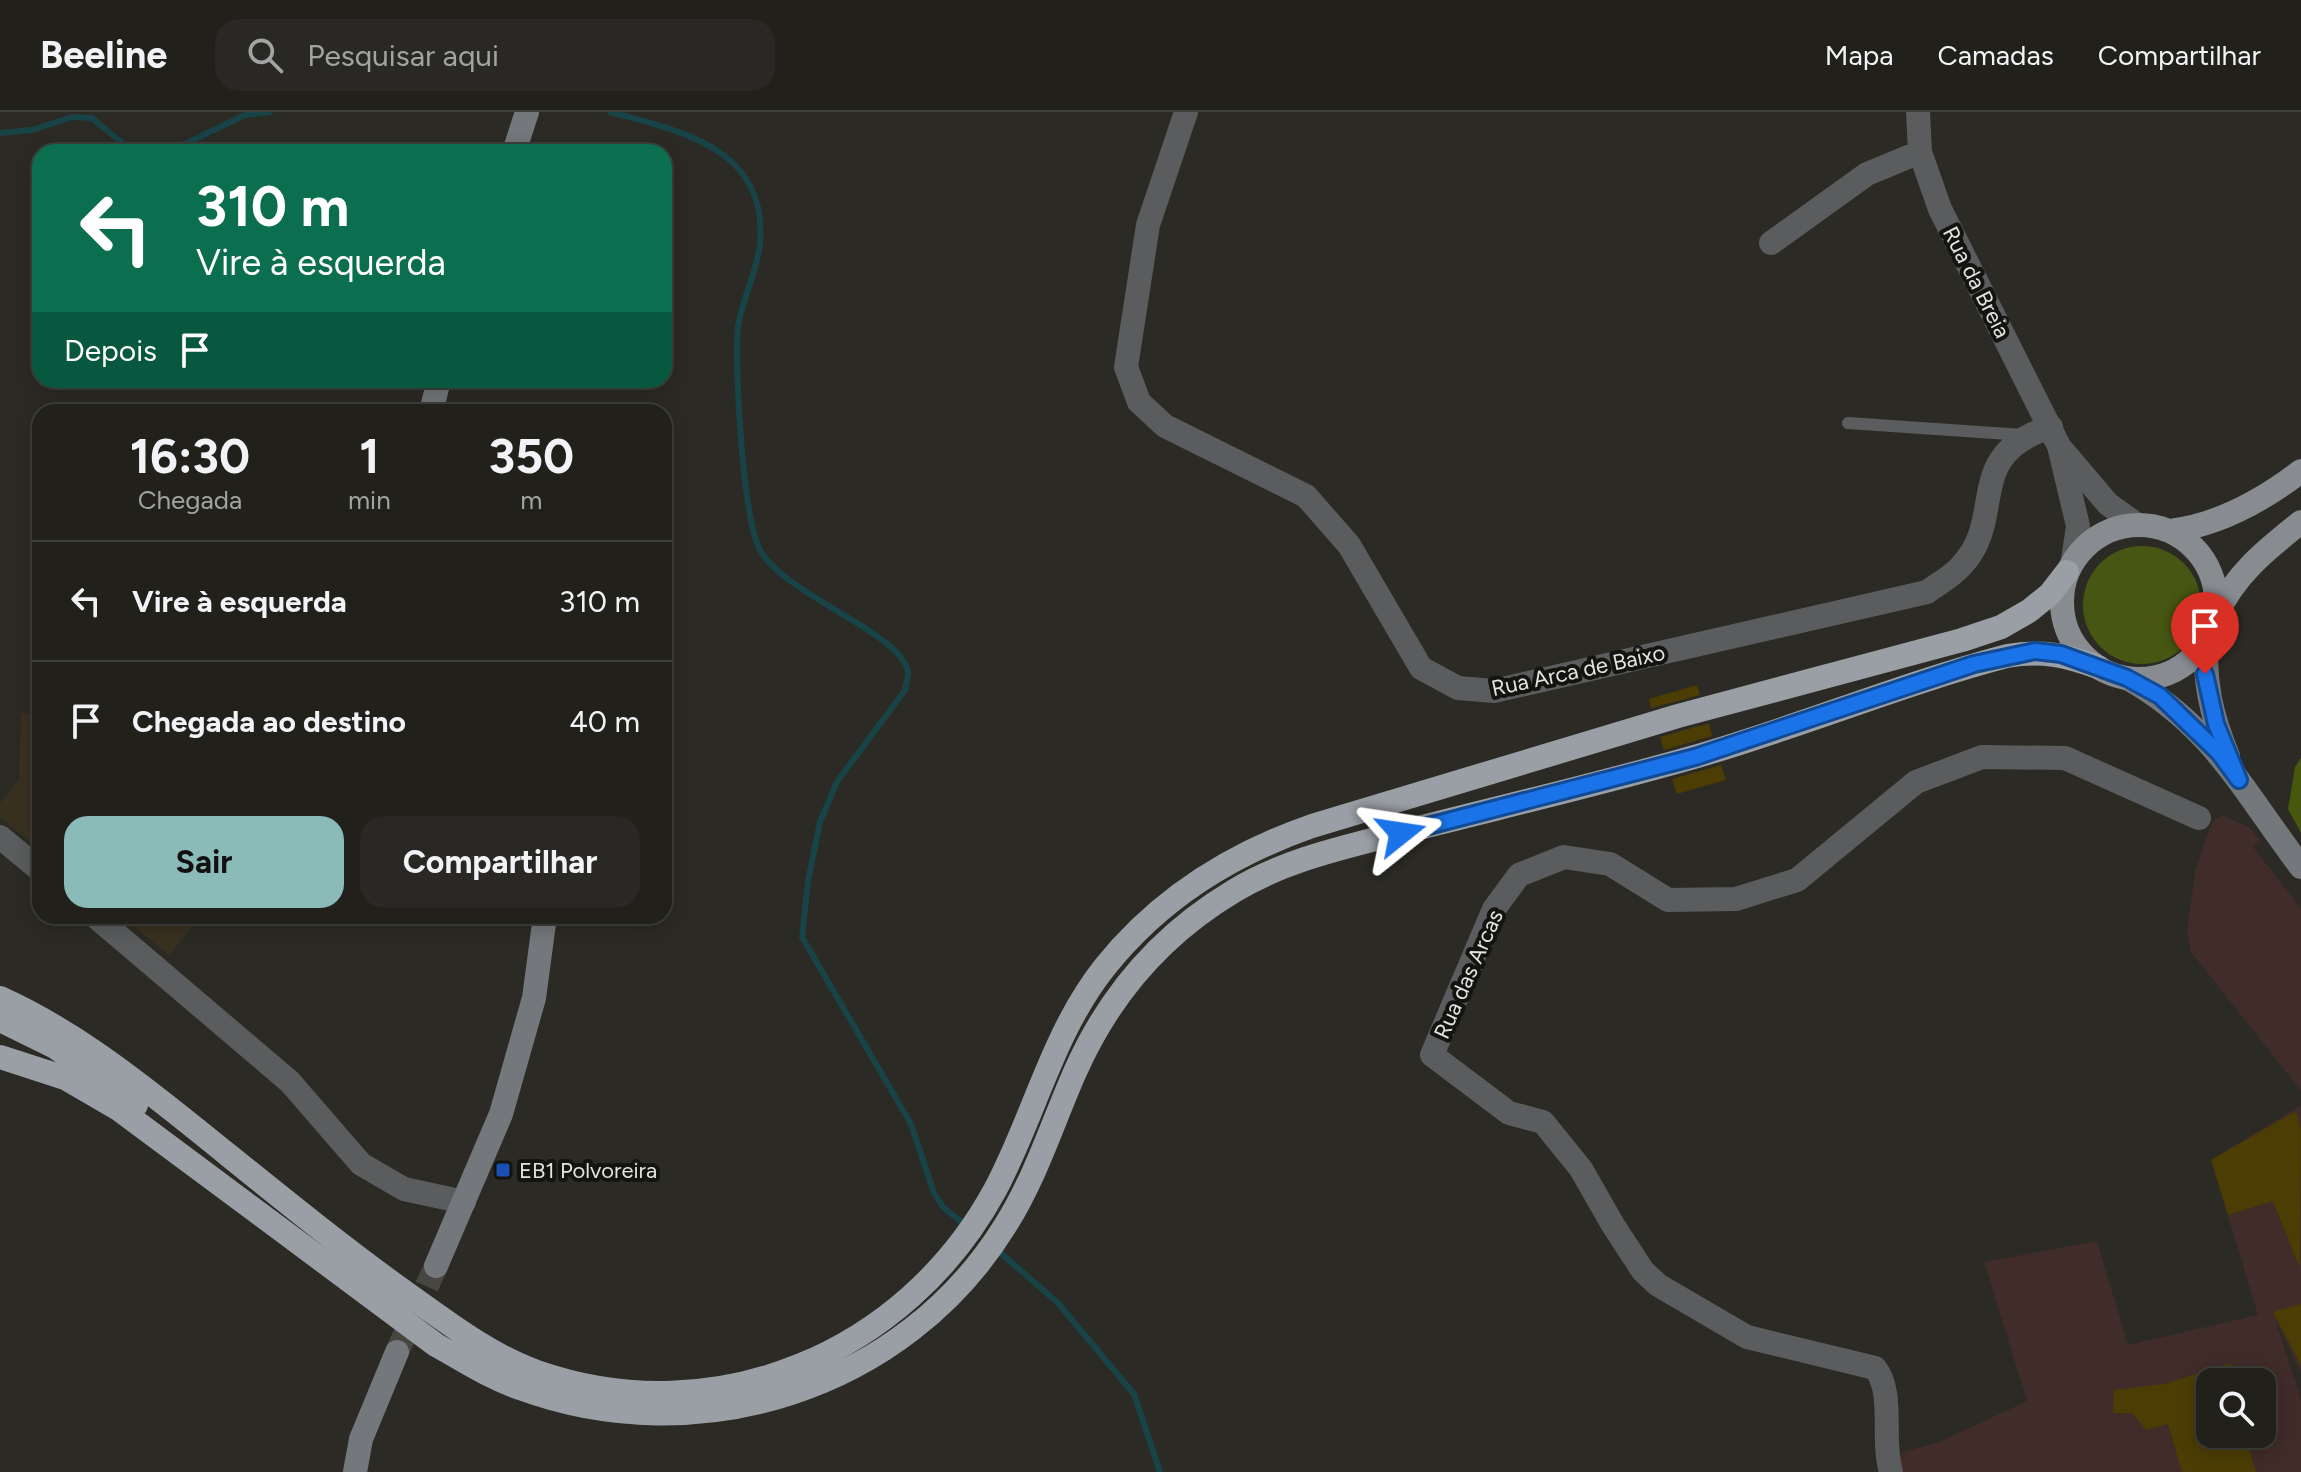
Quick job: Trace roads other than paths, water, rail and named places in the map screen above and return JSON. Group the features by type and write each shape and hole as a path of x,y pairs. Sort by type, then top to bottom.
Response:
{"highway":[{"path":"0,998 76,1038 124,1072 367,1265 493,1352 536,1372 607,1390 701,1391 767,1379 813,1362 858,1337 920,1287 949,1258 996,1188 1082,998 1136,931 1198,880 1271,841 1312,826 1678,716 2001,627 2050,594 2070,566"},
{"path":"0,1057 65,1078 120,1110 436,1345 480,1370 539,1395 595,1408 681,1414 722,1411 805,1391 883,1351 919,1326 978,1265 1024,1195 1074,1074 1115,999 1171,936 1240,887 1317,855 1695,757 2007,656 2035,651 2061,654 2098,667"},
{"path":"0,985 82,1027 107,1047 124,1072"},
{"path":"0,1020 55,1047 100,1077 256,1209"}],"main road":[{"path":"517,144 527,112"},
{"path":"2301,471 2260,500 2199,528 2170,531 2136,524 2107,531 2082,548 2070,566 2061,607 2065,625 2084,656 2098,667 2127,678 2180,711 2219,753 2301,867"},
{"path":"2127,678 2165,675 2196,654 2232,587 2253,563 2301,522"},
{"path":"2170,531 2199,552 2209,568 2217,604 2205,674 2208,697 2239,780"},
{"path":"436,1266 501,1114 534,998 544,924"},
{"path":"355,1472 361,1439 397,1352"}],"street":[{"name":"Rua Arca de Baixo","path":"1186,112 1148,225 1126,367 1139,402 1165,426 1306,496 1349,545 1421,668 1458,688 1494,691 1927,592 1963,565 1978,536 1993,469 2023,435"},
{"name":"Rua da Breia","path":"1918,112 1920,152 1940,209 2055,436 2108,504 2136,524"},
{"path":"1771,243 1867,174 1920,152"},
{"path":"2023,435 2055,436"},
{"name":"Rua da Breia","path":"2055,436 2078,526 2070,566"},
{"name":"Rua das Arcas","path":"1891,1472 1885,1447 1886,1381 1875,1368 1850,1359 1747,1337 1658,1285 1643,1271 1581,1169 1543,1122 1509,1113 1432,1055 1494,909 1519,875 1564,857 1610,864 1668,900 1736,899 1797,880 1916,782 1982,757 2065,758 2199,818"},
{"path":"0,837 32,863"},
{"path":"104,924 290,1082 361,1164 404,1189 464,1202"}],"lane":[{"path":"1848,423 2023,435"}],"waterway":[{"path":"185,144 245,115 270,112"},
{"path":"610,112 666,128 716,150 736,166 750,186 759,212 760,244 738,327 737,374 741,441 754,533 760,550 774,567 793,583 886,643 901,657 908,672 905,690 837,782 820,822 808,881 802,937 911,1124 934,1193 943,1207 964,1224"},
{"path":"0,133 32,130 72,117 92,118 123,144"},
{"path":"995,1248 1058,1303 1134,1394 1160,1472"}],"tunnel":[{"path":"397,1352 436,1266"}],"place":[{"name":"EB1 Polvoreira","path":"503,1170"}]}
